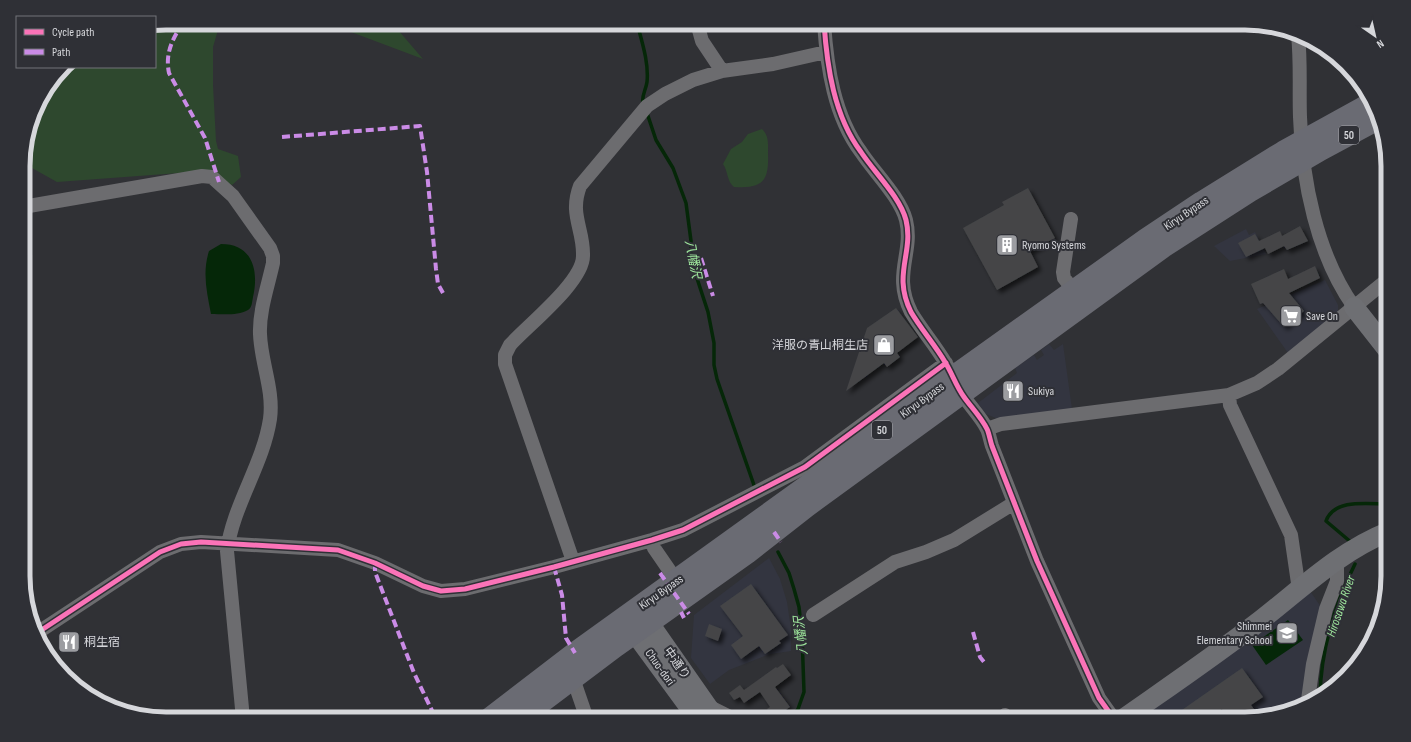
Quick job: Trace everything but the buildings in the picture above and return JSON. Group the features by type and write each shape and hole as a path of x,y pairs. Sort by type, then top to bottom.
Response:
{"highway":[{"name":"Kiryu Bypass","path":"528,712 571,680 639,623 676,580 1074,291 1202,202 1284,161 1321,140 1367,106"},
{"name":"Kiryu Bypass","path":"1321,140 1373,121"},
{"name":"Kiryu Bypass","path":"500,712 747,553 807,506 954,378 1163,247 1206,218 1284,161"}],"street":[{"path":"700,30 702,41 722,71"},
{"path":"824,30 826,52 835,96 844,124 860,151 897,202 906,219 907,236 902,281 903,290 912,313 987,429 992,446 1037,561 1099,698 1109,712"},
{"path":"1298,41 1300,124 1304,177 1329,265 1336,281 1381,341"},
{"path":"573,561 507,372 505,355 514,340 576,276 583,260 575,210 575,198 580,186 644,110 676,88 722,71 773,64 826,52"},
{"path":"30,206 202,176 212,177 233,196 270,248 273,256 273,263 261,316 260,336 270,396 270,419 262,447 230,530 227,551 242,712"},
{"path":"1071,219 1063,272 1064,278 1074,291"},
{"path":"987,429 1001,424 1229,395 1257,383 1273,372 1381,284"},
{"path":"41,630 160,552 181,544 201,542 228,543 338,550 375,563 423,586 441,591 465,589 652,540 683,530 805,467 821,456 954,378"},
{"path":"1229,395 1230,405 1291,535 1299,590"},
{"path":"813,615 895,562 926,552 954,540 1014,502"},
{"path":"1133,712 1247,631 1335,562 1362,544 1381,535"},
{"path":"652,540 654,548 676,580"},
{"path":"1309,696 1313,664 1326,609 1336,581 1337,566 1335,562"},
{"name":"中通り","path":"639,623 706,712"},
{"path":"571,680 576,687 585,712"}],"shaded area":[{"path":"156,30 218,30 213,47 213,85 216,141 218,149 238,156 241,177 232,185 206,171 57,182 30,167 31,149 37,123 48,98 58,83 72,68 156,68"},
{"path":"346,30 398,30 423,59"},
{"path":"762,129 766,134 768,143 766,176 763,181 758,184 744,187 734,187 730,182 723,164 731,149 742,142 748,134"},
{"path":"1246,229 1249,235 1255,232 1266,254 1230,261 1214,246"},
{"path":"221,244 232,245 247,254 254,269 255,287 252,305 244,312 211,314 206,283 207,259 209,251"},
{"path":"1325,280 1338,305 1338,313 1288,353 1257,309"},
{"path":"1049,344 1054,350 1063,344 1072,409 998,419 986,414 978,403 1017,373 1015,368 1034,355 1037,360 1044,355 1041,350"},
{"path":"769,558 780,579 787,602 791,629 791,651 770,654 729,670 710,684 691,658 694,615"},
{"name":"Shimmei Elementary School","path":"1310,591 1321,607 1306,698 1288,705 1254,712 1148,712"},
{"path":"1288,620 1303,640 1266,665 1252,645"}],"waterway":[{"name":"八幡沢","path":"639,30 645,52 647,67 647,82 643,96 643,104"},
{"name":"八幡沢","path":"647,113 656,140 673,168 686,203 691,241 691,260 708,312 714,343 714,365 717,379 755,488"},
{"name":"Hirosawa River","path":"1352,543 1326,521 1330,514 1336,509 1353,504 1381,504"},
{"name":"八幡沢","path":"778,552 789,573 794,589 799,607 802,634 804,692 796,712"},
{"name":"Hirosawa River","path":"1320,689 1323,662 1330,628 1341,595 1355,564"}],"marked path":[{"path":"179,30 170,47 168,59 169,73 205,138 219,182"},
{"path":"282,137 420,126 427,172 438,284 443,293"},
{"path":"701,258 713,296"},
{"path":"774,532 781,542"},
{"path":"375,563 375,572 414,673 433,712"},
{"path":"554,567 562,595 566,638 575,653"},
{"path":"660,573 689,614"},
{"path":"681,612 684,618"},
{"path":"973,632 980,657 984,662"}],"cycle path":[{"path":"825,30 830,74 838,107 844,123 866,160 893,194 903,211 906,220 908,232 903,286 911,312 941,356 961,393 987,429 992,446 1037,561 1099,698 1109,712"},
{"path":"41,630 160,552 181,544 201,542 338,550 375,563 423,586 441,591 465,589 554,567 652,540 683,530 805,467 946,363"}],"place":[{"name":"Ryomo Systems","path":"1007,245"},
{"name":"Save On","path":"1291,316"},
{"name":"洋服の青山桐生店","path":"884,345"},
{"name":"Sukiya","path":"1013,391"},
{"name":"Shimmei Elementary School","path":"1287,633"},
{"name":"桐生宿","path":"69,642"}]}
